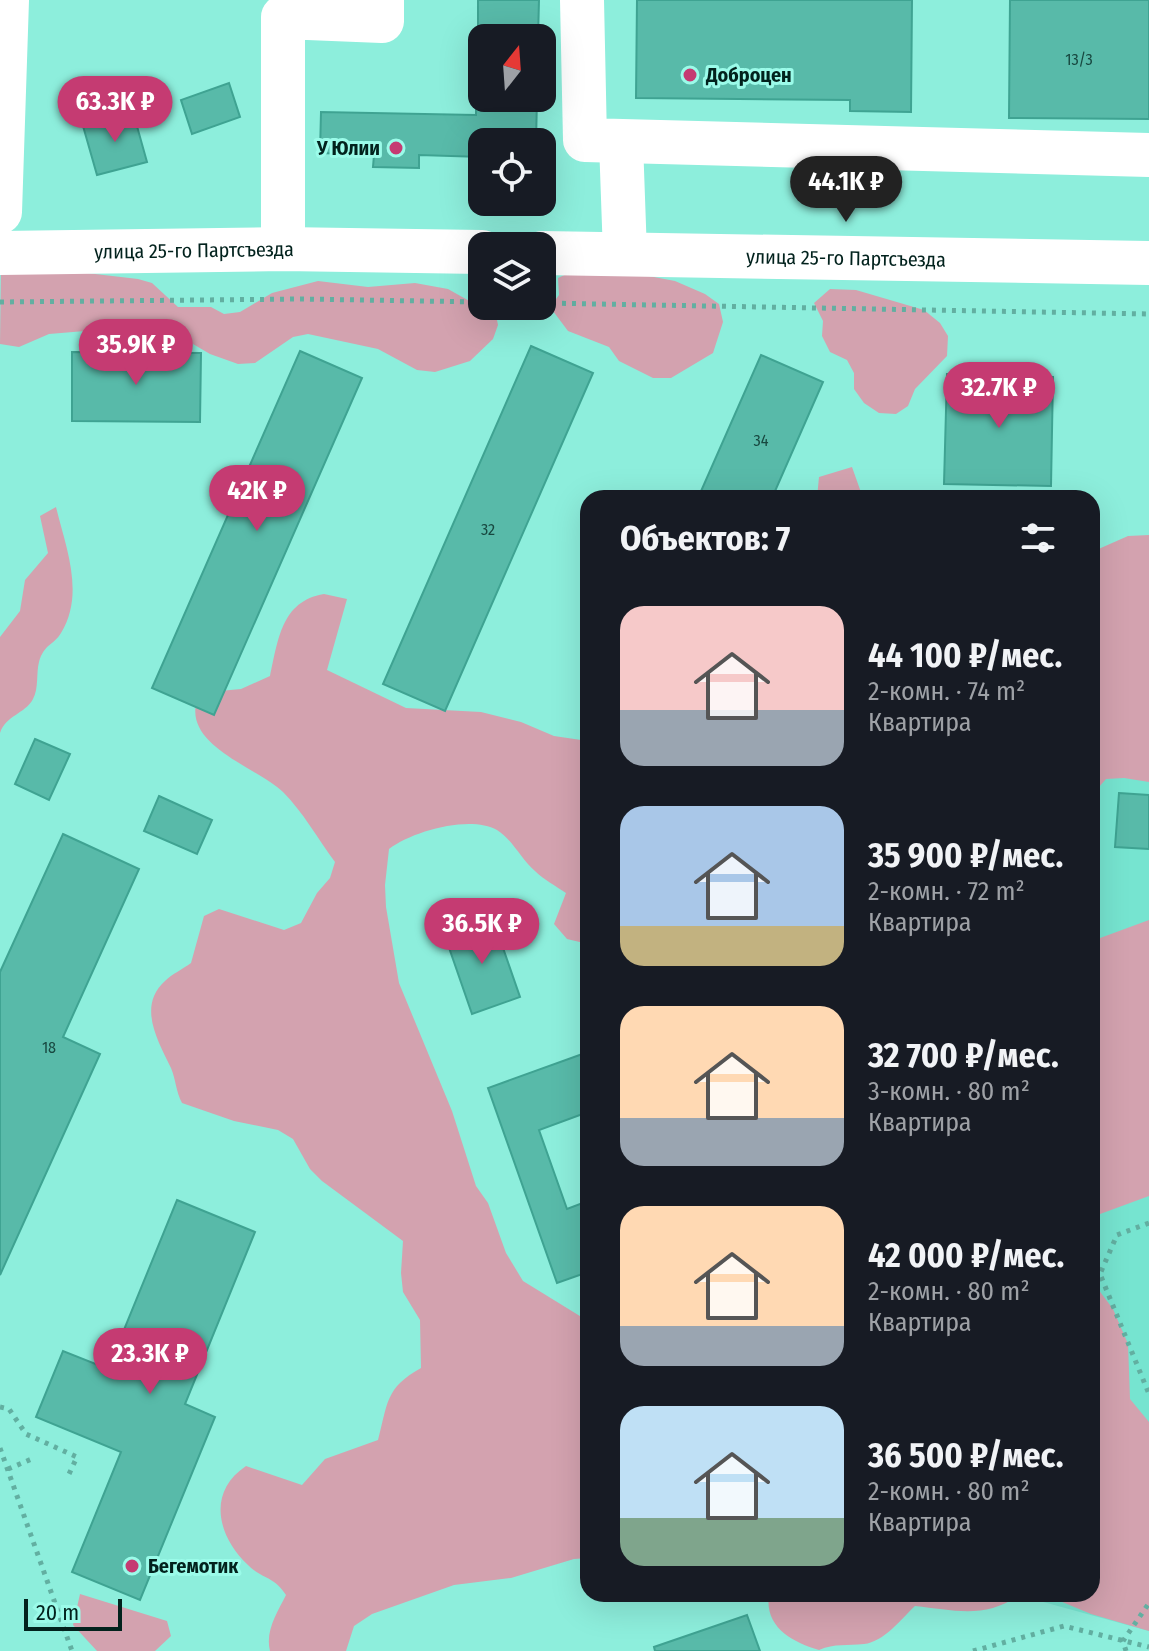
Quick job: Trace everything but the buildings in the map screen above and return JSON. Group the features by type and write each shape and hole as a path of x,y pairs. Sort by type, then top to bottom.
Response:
{"street":[{"path":"0,212 7,0"},
{"path":"283,249 283,17 382,21 382,0"},
{"path":"582,0 585,140 1149,155"},
{"path":"621,142 625,254"},
{"name":"улица 25-го Партсъезда","path":"0,253 283,249 468,252"},
{"name":"улица 25-го Партсъезда","path":"556,253 1149,263"}],"path":[{"path":"0,302 302,299 468,302"},
{"path":"556,303 1149,314"},
{"path":"1149,1223 1117,1235 1100,1274 1149,1394"},
{"path":"0,1407 9,1409 26,1434 77,1457 69,1474"},
{"path":"0,1448 72,1651"},
{"path":"8,1469 34,1458"},
{"path":"1123,1641 1149,1603"},
{"path":"973,1651 1064,1626 1149,1647"},
{"path":"1123,1641 1126,1651"}],"shaded area":[{"path":"1,263 138,279 152,283 178,307 211,307 224,314 240,312 272,293 318,281 368,287 415,283 448,289 468,300 468,320 497,320 498,325 493,339 470,361 435,372 417,370 378,349 308,334 293,337 255,363 238,364 210,354 181,337 123,323 109,329 49,334 19,347 0,344"},
{"path":"617,270 675,281 705,294 719,304 723,322 713,353 671,378 653,378 619,361 609,347 568,331 556,315 558,278 573,271"},
{"path":"830,289 856,290 924,310 940,323 948,336 947,356 915,389 908,406 896,414 879,413 864,403 854,389 854,373 847,360 830,352 822,336 823,321 814,303"},
{"path":"852,467 860,490 818,490 819,477"},
{"path":"56,507 71,571 72,603 61,633 41,656 33,699 7,722 0,733 0,637 20,611 25,580 48,553 40,516"},
{"path":"1149,535 1149,782 1106,779 1100,786 1100,548 1128,536"},
{"path":"324,594 347,599 327,670 406,708 481,712 521,722 554,736 580,740 580,942 567,939 554,924 566,893 535,871 502,834 486,826 442,827 399,842 389,849 385,885 399,983 452,1111 476,1186 488,1203 506,1253 523,1281 580,1316 580,1559 511,1578 454,1585 372,1614 354,1626 346,1651 270,1651 270,1629 286,1595 277,1584 248,1565 229,1541 221,1514 221,1501 226,1488 246,1466 302,1485 325,1459 378,1440 394,1390 400,1382 421,1368 420,1320 403,1292 403,1241 322,1181 310,1169 293,1139 278,1130 234,1121 182,1103 156,1035 151,1012 157,991 168,978 191,963 204,916 219,909 284,930 301,923 317,893 330,878 335,862 290,800 271,783 211,743 201,730 196,716 197,700 209,692 241,689 270,676 284,624 299,605"},
{"path":"1149,686 1149,1631 1043,1602 1100,1602 1100,702"},
{"path":"1149,920 1149,1196 1100,1214 1100,938"},
{"path":"1100,1292 1113,1309 1128,1344 1130,1399 1149,1422 1149,1631 1062,1602 1100,1602"},
{"path":"80,1594 167,1621 171,1636 155,1651 97,1651 73,1625"},
{"path":"769,1602 1007,1602 969,1611 915,1606 878,1639 819,1650 799,1643 782,1631 771,1616"}],"place":[{"name":"Доброцен","path":"690,75"},
{"name":"У Юлии","path":"396,148"},
{"name":"Бегемотик","path":"132,1566"}]}
